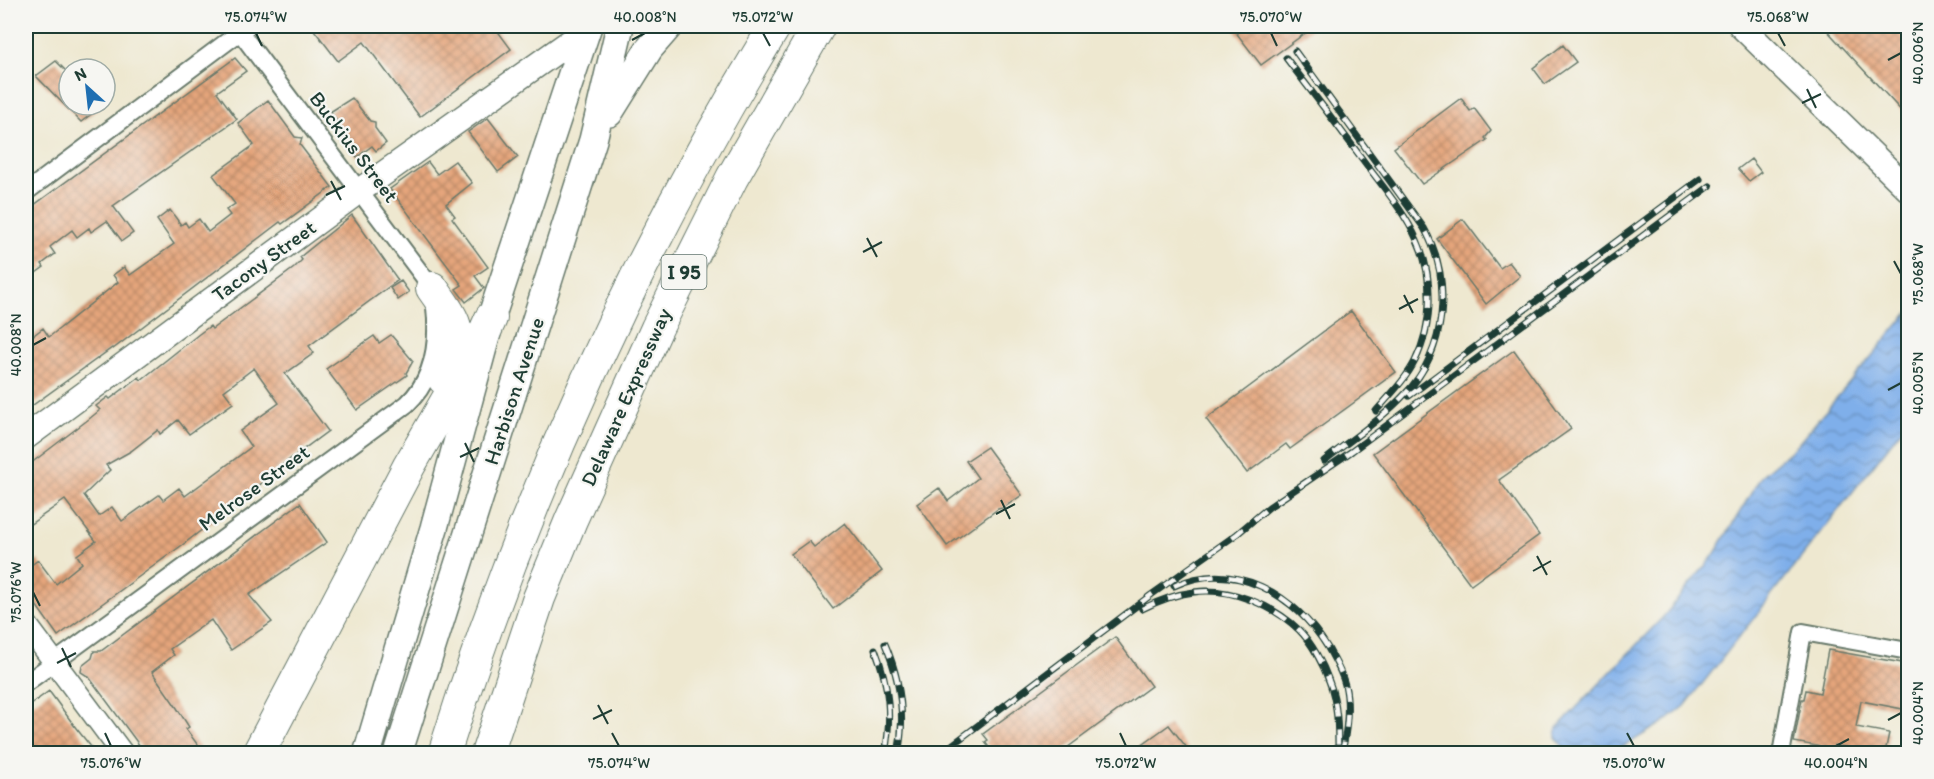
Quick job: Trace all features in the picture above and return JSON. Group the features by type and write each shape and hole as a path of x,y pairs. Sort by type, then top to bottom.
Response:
{"highway":[{"name":"Delaware Expressway","path":"444,753 498,595 561,438 641,264 692,168 775,26"},
{"name":"Delaware Expressway","path":"487,753 540,598 571,520 694,252 771,106 817,29"},
{"path":"408,466 457,347 454,319 432,288"},
{"path":"258,753 408,466 479,345 492,318"}],"main road":[{"name":"Harbison Avenue","path":"398,753 593,140 620,26"},
{"path":"593,140 624,86 669,26"},
{"path":"1741,26 1908,189"},
{"name":"Harbison Avenue","path":"367,753 434,528 492,318 589,27"},
{"name":"Tacony Street","path":"26,437 359,191 589,27"}],"street":[{"name":"Buckius Street","path":"245,29 359,191 432,288"},
{"path":"26,192 245,29"},
{"name":"Melrose Street","path":"26,683 407,404 420,392 427,379 435,344 437,312 432,288"},
{"path":"26,624 123,753"},
{"path":"1781,753 1803,632 1908,651"}],"water":[{"path":"1908,313 1908,421 1685,706 1669,719 1613,753 1568,753 1556,737 1557,728 1664,616 1714,555 1762,475 1797,445"}],"building":[{"path":"311,26 494,26 511,49 420,117 364,42 338,61"},
{"path":"1231,26 1315,26 1261,65"},
{"path":"1823,26 1908,26 1901,34 1908,42 1908,118"},
{"path":"1563,45 1576,62 1545,84 1533,68"},
{"path":"235,58 246,71 217,92 237,119 113,206 133,233 122,241 107,221 91,232 89,228 77,237 72,230 50,247 55,254 42,264 44,267 33,275 26,264 26,211"},
{"path":"57,62 57,97 36,76"},
{"path":"352,98 370,121 375,122 375,128 386,143 376,151 372,146 357,157 338,130 339,124 330,112"},
{"path":"1461,98 1470,111 1474,108 1491,131 1485,138 1487,140 1422,184 1394,148"},
{"path":"268,100 295,137 302,138 300,145 332,187 282,224 280,222 113,349 26,410 26,341 43,328 49,337 118,282 113,275 124,267 130,275 174,244 157,220 170,210 181,225 185,222 188,227 199,219 208,232 230,215 226,210 235,204 213,175 254,145 238,123"},
{"path":"76,117 87,117 81,122"},
{"path":"488,118 518,157 498,172 468,132"},
{"path":"1751,159 1761,172 1749,181 1738,169"},
{"path":"455,161 472,183 446,204 455,216 452,218 488,267 475,276 484,288 466,302 456,289 462,285 390,189 428,162 437,174"},
{"path":"352,215 398,280 309,346 314,353 285,374 328,431 262,480 263,482 185,543 58,636 26,591 26,569 38,560 56,584 82,563 77,555 96,541 65,500 26,527 26,467 100,410 96,406 108,397 110,399 139,377 141,380 210,326 212,329 294,268 302,260 300,257","holes":["254,368 279,403 240,431 251,447 185,496 179,488 163,500 159,495 122,521 112,507 99,516 84,495 110,470 106,465 131,451 158,430 160,434 178,420 189,434 233,403 224,391"]},
{"path":"1463,219 1500,268 1509,262 1520,276 1486,304 1437,239"},
{"path":"401,281 409,292 398,300 390,288"},
{"path":"1351,311 1396,372 1290,449 1286,444 1247,473 1206,419"},
{"path":"391,335 413,361 407,375 357,410 326,369 374,336 379,343"},
{"path":"1514,350 1571,429 1499,480 1539,535 1471,585 1373,453"},
{"path":"987,447 1022,495 998,509 947,546 917,504 939,488 948,501 978,478 966,461"},
{"path":"300,503 327,542 249,595 272,622 231,650 211,620 170,649 174,655 152,672 189,727 186,729 200,748 193,753 145,753 89,677 81,672 82,666 92,658 94,651 101,651"},
{"path":"845,523 882,571 833,609 791,554 809,541 814,547"},
{"path":"1115,637 1151,686 1060,753 993,753 985,742 988,740 983,734"},
{"path":"1828,650 1908,664 1908,710 1861,701 1856,727 1889,733 1885,753 1862,753 1862,750 1834,745 1833,749 1794,742 1802,699 1804,699 1806,690 1820,693"},
{"path":"49,691 96,753 26,753 26,708"},
{"path":"1169,725 1191,753 1130,753"}],"railway":[{"path":"1295,51 1424,228 1433,248 1442,292 1437,336 1430,357 1419,376 1405,394 1386,412 1324,461"},
{"path":"1286,58 1399,209 1412,229 1423,254 1429,285 1429,301 1421,347 1407,374 1376,411"},
{"path":"1409,396 1700,179"},
{"path":"940,754 1151,595 1237,534 1269,507 1352,451 1710,186"},
{"path":"1174,586 1197,578 1219,576 1241,579 1281,598 1299,612 1328,648 1344,680 1348,709 1343,748"},
{"path":"1142,609 1181,594 1222,592 1264,606 1288,621 1304,635 1313,647 1329,681 1336,708 1338,754"},
{"path":"885,644 898,684 900,698 901,726 898,754"},
{"path":"875,649 888,701 885,754"}]}
